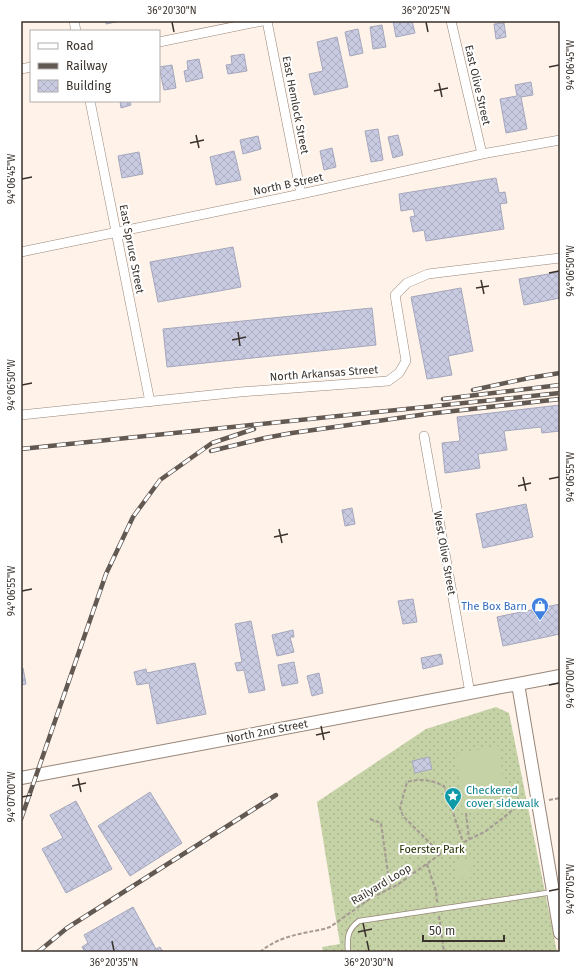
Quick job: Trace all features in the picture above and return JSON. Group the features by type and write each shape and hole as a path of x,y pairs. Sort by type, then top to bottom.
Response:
{"main road":[{"name":"North 2nd Street","path":"21,778 560,676"},
{"path":"518,684 556,891 560,933"}],"street":[{"path":"160,42 262,21"},
{"name":"East Hemlock Street","path":"267,21 301,194"},
{"name":"East Olive Street","path":"451,21 482,154"},
{"name":"East Spruce Street","path":"90,102 150,402"},
{"name":"North B Street","path":"21,252 301,194 482,154 560,140"},
{"name":"North Arkansas Street","path":"21,415 240,392 388,381 399,373 406,361 395,295 407,283 428,274 560,258"},
{"name":"West Olive Street","path":"424,436 470,693"}],"lane":[{"path":"348,952 347,940 349,930 359,921 556,891"}],"path":[{"path":"441,854 403,816 400,808 407,782 415,780 432,780 444,786 463,842"},
{"path":"549,800 560,798"},
{"name":"Railyard Loop","path":"260,952 271,943 283,938 324,930 371,898 390,888 441,854 492,827 516,807 526,805"},
{"path":"466,813 469,839"},
{"path":"370,819 381,823 390,888"},
{"path":"426,864 436,891 444,952"}],"green space":[{"name":"Foerster Park","path":"496,707 509,713 557,952 323,952 322,947 340,944 317,802 426,729"},
{"path":"499,746 506,806 463,813 456,754"},
{"path":"456,860 471,861 470,879 455,878"}],"building":[{"path":"106,21 120,21 106,24"},
{"path":"393,21 412,21 415,33 396,37"},
{"path":"504,23 506,37 496,39 494,24"},
{"path":"382,25 386,47 373,49 370,27"},
{"path":"358,29 363,53 350,56 345,32"},
{"path":"337,37 348,87 314,95 309,74 323,71 317,42"},
{"path":"244,54 247,71 228,74 226,65 232,64 231,56"},
{"path":"199,59 203,78 186,82 184,71 188,70 187,61"},
{"path":"172,65 176,88 164,90 160,67"},
{"path":"531,82 533,95 521,97 527,129 506,133 500,99 517,96 515,85"},
{"path":"120,102 130,102 131,105 121,108"},
{"path":"378,129 383,160 371,162 365,131"},
{"path":"398,135 403,155 393,158 388,137"},
{"path":"258,136 261,149 243,154 240,140"},
{"path":"332,148 336,167 324,170 320,151"},
{"path":"234,151 241,180 216,185 210,157"},
{"path":"139,152 143,174 122,178 118,156"},
{"path":"496,178 499,193 505,192 507,203 500,204 504,229 426,241 424,230 413,232 410,217 415,216 413,209 401,211 399,194"},
{"path":"233,247 241,287 158,302 150,262"},
{"path":"560,272 560,298 524,305 519,279"},
{"path":"461,288 473,351 448,356 452,375 427,379 411,297"},
{"path":"372,308 376,345 167,367 163,329"},
{"path":"560,405 560,431 542,433 541,427 504,431 507,450 478,454 480,468 445,473 442,443 460,441 457,417"},
{"path":"526,504 533,537 483,548 476,514"},
{"path":"352,508 355,524 345,526 342,510"},
{"path":"413,599 417,622 403,624 398,601"},
{"path":"560,604 560,634 503,646 497,617"},
{"path":"251,621 265,690 249,693 244,670 237,671 235,663 242,662 235,624"},
{"path":"293,630 294,637 290,637 294,652 277,656 272,635"},
{"path":"441,654 443,664 423,669 421,658"},
{"path":"294,662 298,683 282,686 278,665"},
{"path":"195,663 206,714 157,724 149,683 137,685 134,672 146,669 147,673"},
{"path":"21,668 23,668 26,684 21,685"},
{"path":"319,673 323,693 312,696 307,676"},
{"path":"429,757 432,769 415,773 412,761"},
{"path":"150,792 182,843 130,876 98,826"},
{"path":"76,801 112,869 66,893 42,849 63,838 50,815"},
{"path":"133,907 156,949 160,947 163,952 85,952 82,947 88,943 84,935"}],"railway":[{"path":"473,390 560,373"},
{"path":"443,399 560,385"},
{"path":"21,449 560,393"},
{"path":"211,451 292,433 427,414 560,399"},
{"path":"21,819 106,574 133,517 160,480 212,443 254,429"},
{"path":"38,952 67,928 276,795"}],"place":[{"name":"The Box Barn","path":"540,621"},
{"name":"Checkered cover sidewalk","path":"453,811"}]}
